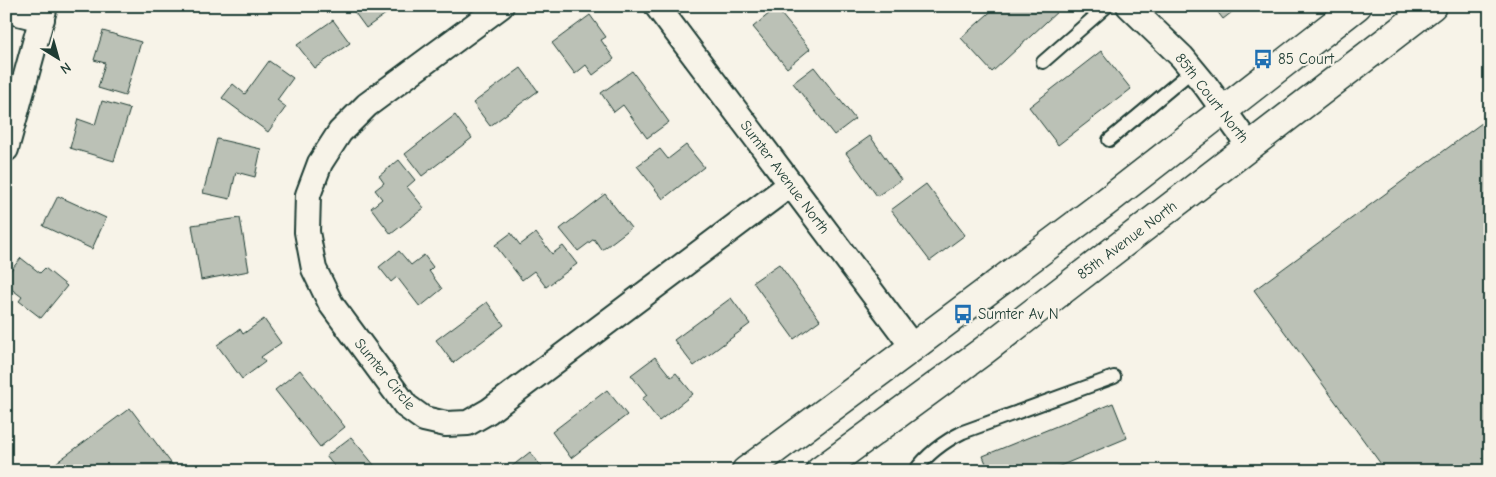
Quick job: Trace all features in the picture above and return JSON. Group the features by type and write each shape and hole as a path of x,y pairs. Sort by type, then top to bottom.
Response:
{"main road":[{"path":"746,471 1098,208 1357,6"},
{"name":"85th Avenue North","path":"820,471 982,352 1432,6"}],"street":[{"name":"Sumter Circle","path":"501,6 367,105 340,132 320,163 308,195 307,232 314,269 331,304 406,406 424,419 446,424 468,423 489,411 791,184"},
{"name":"Sumter Avenue North","path":"657,6 914,347"},
{"name":"85th Court North","path":"1132,7 1193,70 1250,147"},
{"path":"6,10 43,13 6,149"}],"lane":[{"path":"1043,62 1107,6"},
{"path":"1109,140 1193,70"},
{"path":"915,471 933,449 948,439 1114,377"}],"building":[{"path":"350,6 387,6 384,8 387,13 366,28"},
{"path":"997,6 1056,6 1059,10 992,72 961,38"},
{"path":"1213,6 1240,6 1223,19"},
{"path":"776,8 810,49 787,68 753,27"},
{"path":"590,15 606,37 601,40 614,59 593,75 586,65 575,74 552,43"},
{"path":"333,20 350,43 315,68 297,45"},
{"path":"103,31 141,42 125,96 98,88 105,63 94,60"},
{"path":"1101,51 1131,89 1058,145 1029,107"},
{"path":"269,61 293,78 277,100 286,107 268,132 222,98 233,84 245,94"},
{"path":"814,67 855,119 834,135 793,83"},
{"path":"521,68 538,91 490,126 473,103"},
{"path":"632,71 669,122 647,138 623,105 614,112 601,93"},
{"path":"102,101 130,109 114,161 70,148 78,119 95,125"},
{"path":"455,115 472,138 422,176 405,154"},
{"path":"1490,117 1490,471 1386,471 1254,290"},
{"path":"870,136 901,180 877,196 846,153"},
{"path":"217,139 261,149 255,177 236,172 230,199 203,193"},
{"path":"686,145 704,167 663,199 637,166 660,149 668,159"},
{"path":"399,160 415,180 407,187 424,208 391,234 371,208 382,199 375,190 384,183 379,176"},
{"path":"926,184 965,235 930,261 891,210"},
{"path":"605,194 631,228 602,250 594,239 578,251 560,229"},
{"path":"58,196 106,218 92,249 43,226"},
{"path":"240,218 249,271 201,280 192,225"},
{"path":"511,233 520,245 536,233 552,254 563,246 577,264 546,287 534,271 522,280 495,245"},
{"path":"399,251 411,265 424,255 433,267 429,271 442,289 420,307 397,277 391,282 379,267"},
{"path":"21,258 40,273 45,268 67,286 41,318 19,301 22,297 6,285 6,276"},
{"path":"779,264 820,320 794,339 753,282"},
{"path":"731,298 750,324 694,366 674,340"},
{"path":"487,302 504,325 453,363 436,340"},
{"path":"264,319 281,343 261,357 265,362 242,379 217,345 240,329 243,334"},
{"path":"655,357 671,377 676,373 693,394 659,421 642,399 647,395 631,375"},
{"path":"300,370 345,427 320,447 275,390"},
{"path":"607,390 627,415 571,458 552,432"},
{"path":"1113,403 1127,438 1048,471 989,471 983,456"},
{"path":"130,408 177,471 45,471"},
{"path":"351,437 379,471 338,471 326,456"},
{"path":"530,452 545,471 506,471"}],"place":[{"name":"85 Court","path":"1263,59"},
{"name":"Sumter Av N","path":"963,314"}]}
